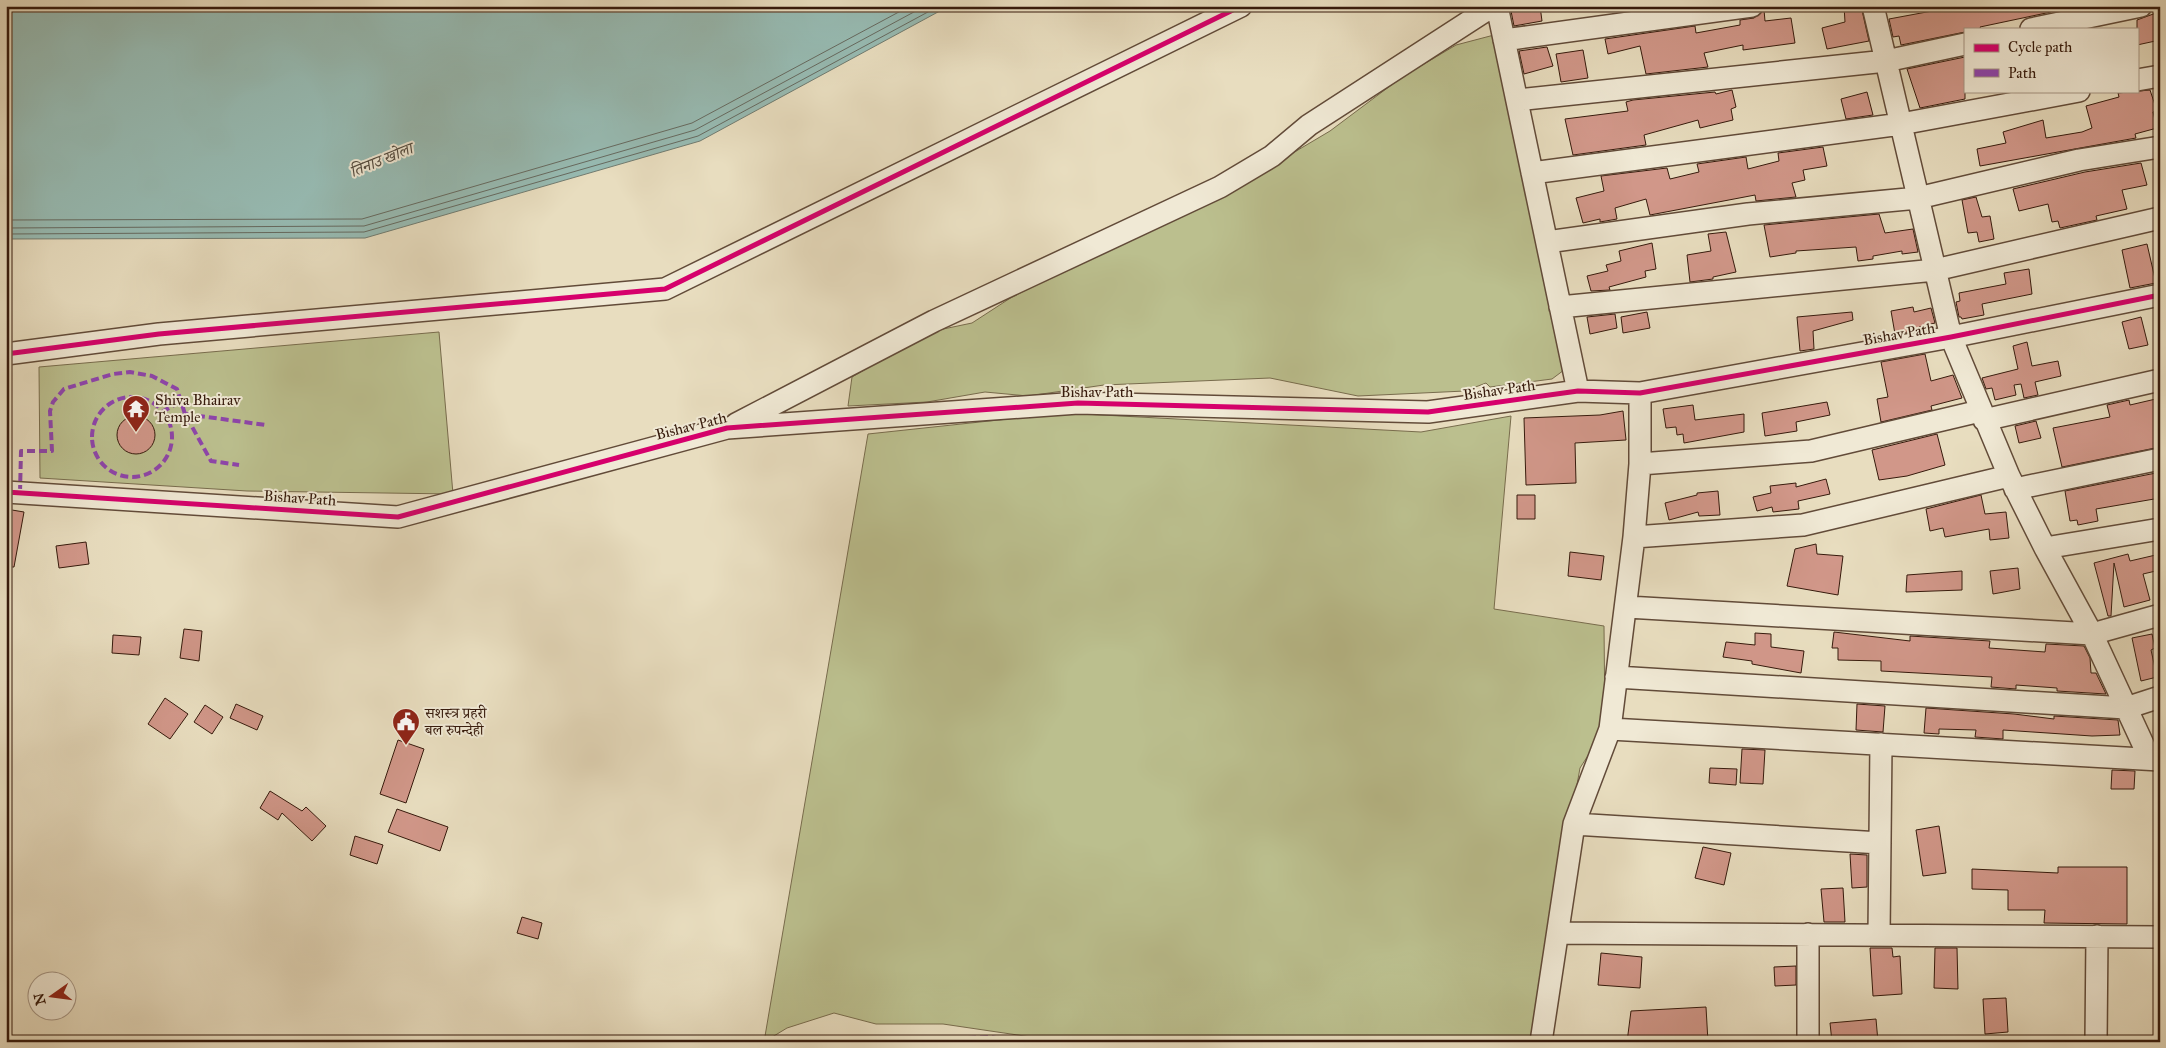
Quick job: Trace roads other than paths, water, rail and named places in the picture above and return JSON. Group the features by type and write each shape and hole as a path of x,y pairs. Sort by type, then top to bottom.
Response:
{"street":[{"path":"6,354 159,334 665,290 1241,6"},
{"path":"727,428 934,321 1220,187 1272,156 1309,125 1493,6"},
{"path":"1497,6 1578,391"},
{"path":"1504,40 1752,6"},
{"path":"1873,6 1950,337 2012,483 2092,634 2126,708 2155,759"},
{"path":"2035,28 2141,6"},
{"path":"1517,100 1886,61 1964,44"},
{"path":"2138,80 2160,76"},
{"path":"1532,174 1901,124 2074,92"},
{"path":"1547,242 1748,214 1918,198 2080,160 2160,147"},
{"path":"1560,307 1935,270 2160,218"},
{"name":"Bishav Path","path":"6,492 398,517 727,428 1078,403 1428,412 1578,391 1640,393 1950,337 2160,294"},
{"path":"1640,464 1811,451 2160,380"},
{"path":"1541,1042 1574,824 1610,729 1627,607 1634,536 1640,464 1640,393"},
{"path":"1634,536 1803,525 2012,483 2160,458"},
{"path":"2045,548 2160,529"},
{"path":"1627,607 2092,634 2160,615"},
{"path":"1616,677 2126,708 2160,697"},
{"path":"1610,729 2155,759"},
{"path":"1879,935 1881,744"},
{"path":"1574,824 1880,844"},
{"path":"1558,933 2160,937"},
{"path":"1808,934 1808,1042"},
{"path":"2096,1042 2098,936"}],"water":[{"name":"तिनाउ खोला","path":"6,6 949,6 700,141 365,238 6,239"}],"place":[{"name":"Shiva Bhairav Temple","path":"136,433"},
{"name":"सशस्त्र प्रहरी बल रुपन्देही","path":"406,746"}]}
